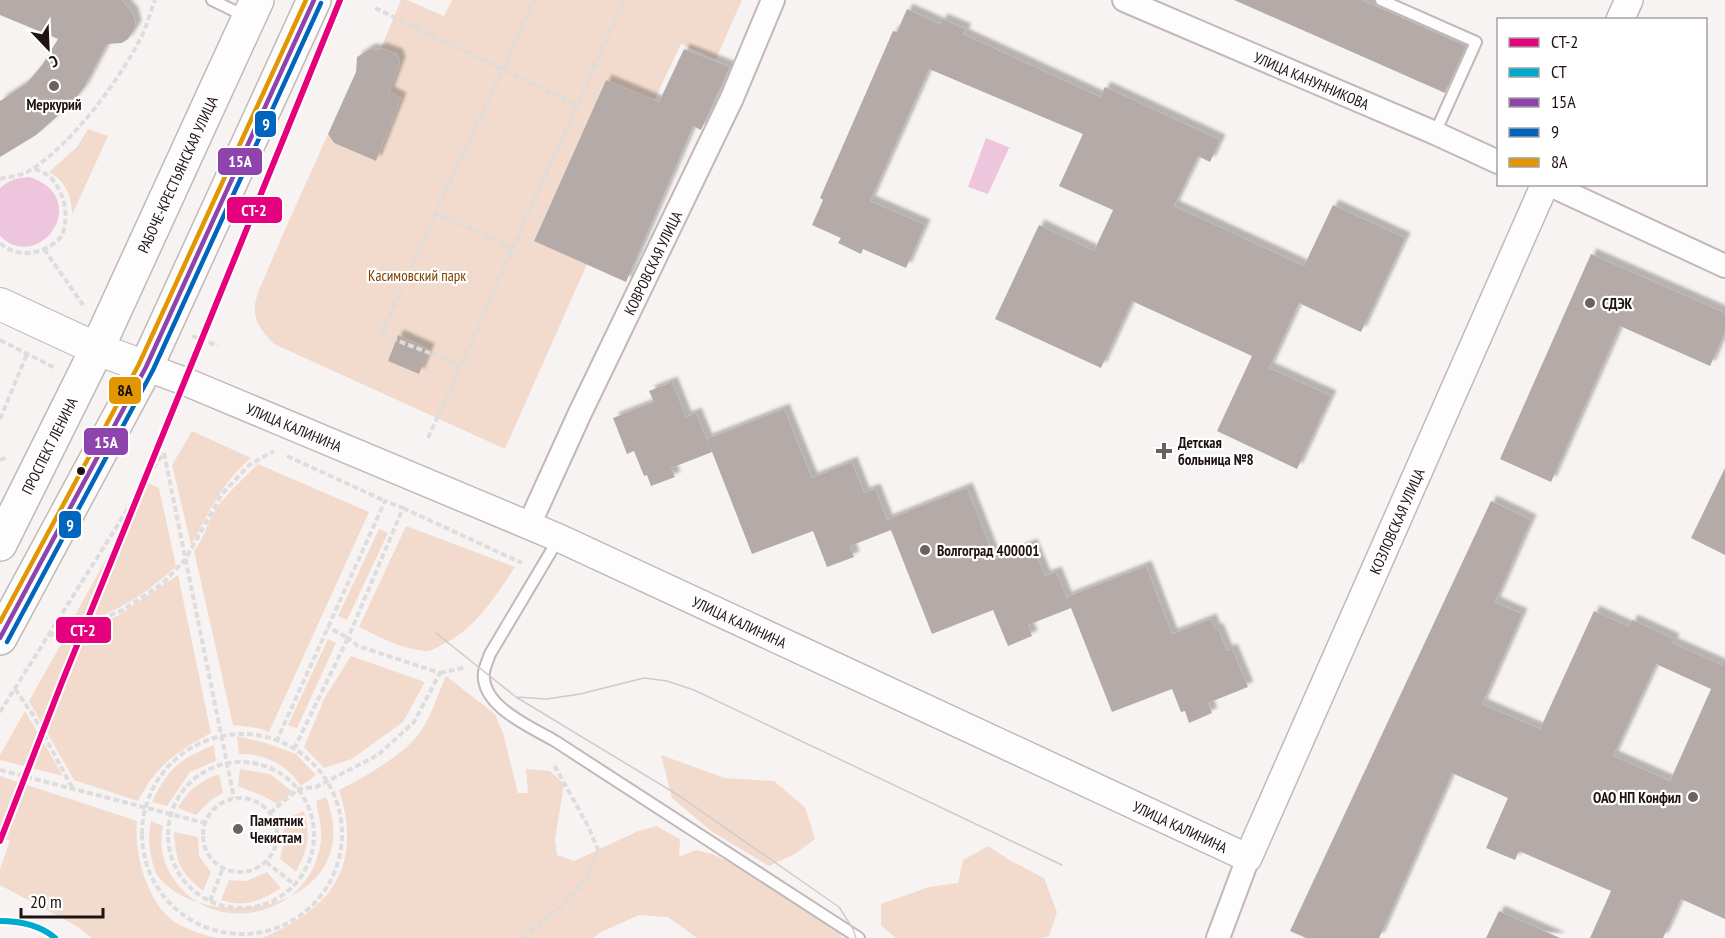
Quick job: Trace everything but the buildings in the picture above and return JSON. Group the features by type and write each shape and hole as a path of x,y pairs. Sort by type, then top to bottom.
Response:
{"main road":[{"path":"0,638 146,368 314,0"},
{"name":"РАБОЧЕ-КРЕСТЬЯНСКАЯ УЛИЦА","path":"97,349 253,9"},
{"path":"0,304 97,349 146,368"},
{"name":"ПРОСПЕКТ ЛЕНИНА","path":"0,544 97,349"}],"street":[{"name":"КОВРОВСКАЯ УЛИЦА","path":"529,525 580,413 732,98 773,0"},
{"name":"УЛИЦА КАНУННИКОВА","path":"1124,0 1497,162"},
{"path":"1621,18 1629,0"},
{"name":"КОЗЛОВСКАЯ УЛИЦА","path":"1248,858 1545,186"},
{"path":"1550,186 1725,266"},
{"name":"УЛИЦА КАЛИНИНА","path":"146,368 184,381 559,538 1248,858"},
{"path":"1218,938 1248,858"}],"lane":[{"path":"212,0 253,9"},
{"path":"1382,0 1476,42 1435,133"},
{"path":"559,538 490,654 484,674 491,699 506,712 859,938"}],"path":[{"path":"0,179 26,173 51,156 86,120 116,79 143,32 155,0"},
{"path":"460,365 381,334 534,0"},
{"path":"428,438 624,0"},
{"path":"375,8 576,105"},
{"path":"0,243 7,249 20,254 35,253 52,245 61,236 66,219 64,199 49,176 33,168"},
{"path":"436,213 513,248"},
{"path":"44,249 87,309"},
{"path":"0,340 55,368"},
{"path":"0,418 27,354"},
{"path":"264,446 539,572"},
{"path":"49,635 87,625 123,610 163,583 185,560 222,494 249,465 274,451"},
{"path":"0,712 164,453 234,798"},
{"path":"277,741 385,501"},
{"path":"294,749 348,638 403,508"},
{"path":"270,813 298,789 316,787 378,755 414,722 440,673 358,646 328,627"},
{"path":"15,689 48,741 73,789"},
{"path":"523,938 569,900 586,879 598,850 588,826 533,728"},
{"path":"249,735 277,741 294,749 313,764 327,782 335,798 340,816 341,842 335,869 317,900 304,912 272,929 236,934 201,925 171,905 155,883 145,858 142,822 153,788 162,773 175,760 205,741 221,736 249,735"},
{"path":"246,762 266,766 289,780 298,789 310,812 314,837 309,863 295,885 273,901 255,907 234,908 209,901 186,884 172,859 168,846 168,831 176,802 191,782 211,768 246,762"},
{"path":"0,770 205,823"},
{"path":"234,798 254,800 270,813 276,823 276,844 266,862 245,872 234,872 214,862 208,853 203,833 205,823 216,807 234,798"},
{"path":"266,862 295,885"},
{"path":"209,901 223,868"}],"green space":[{"name":"Касимовский парк","path":"401,0 407,0 444,16 452,0 742,0 716,59 681,44 651,107 606,80 534,240 587,264 505,449 274,344 257,322 255,302 259,291 328,134 334,143 376,161 401,98 381,89 383,81 395,76 400,62 397,54 381,48"},
{"path":"88,129 108,136 72,215 67,190 60,180 49,172 77,147"},
{"path":"192,431 251,458 223,488 191,545 172,465"},
{"path":"258,464 369,512 269,732 258,728 233,725 194,551 216,509"},
{"path":"148,483 159,488 176,566 127,604 99,617 69,626"},
{"path":"406,526 515,567 491,602 472,624 450,641 428,651 399,645 359,627"},
{"path":"379,529 388,533 347,620 338,616"},
{"path":"178,575 211,733 188,746 160,768 138,801 74,780 29,701 65,637 119,615"},
{"path":"328,639 336,643 297,728 288,725"},
{"path":"351,656 425,682 403,722 352,759 324,768 304,747 325,697"},
{"path":"446,676 495,714 503,733 518,793 528,793 526,769 550,771 564,784 555,840 557,855 574,861 636,832 656,826 680,839 679,857 696,850 712,854 756,873 837,929 842,938 697,938 668,917 639,915 593,938 262,938 307,913 336,882 344,863 347,841 339,790 384,764 415,739 428,718"},
{"path":"25,711 63,776 0,760 0,755"},
{"path":"237,736 296,754 316,775 301,786 282,766 266,758 239,754"},
{"path":"214,745 216,761 190,772 167,806 152,802 163,781 176,766 192,755"},
{"path":"661,755 725,778 774,781 805,807 815,839 795,854 769,866 711,831 672,798"},
{"path":"240,769 270,774 293,792 277,804 238,786"},
{"path":"219,774 223,793 212,799 196,815 178,808 195,787"},
{"path":"0,776 137,821 140,861 155,900 172,920 193,931 216,938 92,938 78,927 0,885 0,869 10,841 0,836"},
{"path":"326,797 333,835 325,866 304,888 292,894 311,872 320,847 321,830 316,801"},
{"path":"304,811 308,835 296,872 280,859 284,819"},
{"path":"151,821 163,826 162,851 171,875 188,895 198,901 180,894 157,875 150,849"},
{"path":"174,832 198,837 199,856 211,872 203,891 189,878 180,865"},
{"path":"988,846 1044,878 1057,912 1049,936 1042,938 896,938 881,925 881,904 929,887 958,883 963,860"},
{"path":"267,872 281,888 252,902 237,903 221,900 229,880 246,881"},
{"path":"292,894 277,905 254,912 231,913 208,907 198,901 209,905 243,908 276,902"}],"shaded area":[{"path":"986,138 1013,149 1009,148 988,194 968,187"},
{"path":"29,177 48,187 58,200 59,215 54,229 44,240 31,246 15,245 0,236 0,188 13,180"}],"tram line":[{"path":"436,633 516,697 678,795 839,907 856,938"},
{"path":"516,697 547,699 580,694 644,678 667,681 694,690 1062,865"}],"transit line":[{"name":"8А","path":"0,622 139,364 306,0"},
{"name":"15А","path":"0,638 146,367 314,0"},
{"name":"СТ-2","path":"0,841 62,682 340,0"},
{"name":"9","path":"7,642 153,370 321,3"},
{"name":"СТ","path":"0,921 29,925 55,938"}],"place":[{"name":"Меркурий","path":"54,86"},
{"name":"СДЭК","path":"1590,303"},
{"name":"Детская больница №8","path":"1164,451"},
{"name":"Волгоград 400001","path":"925,550"},
{"name":"ОАО НП Конфил","path":"1693,797"},
{"name":"Памятник Чекистам","path":"238,829"}]}
